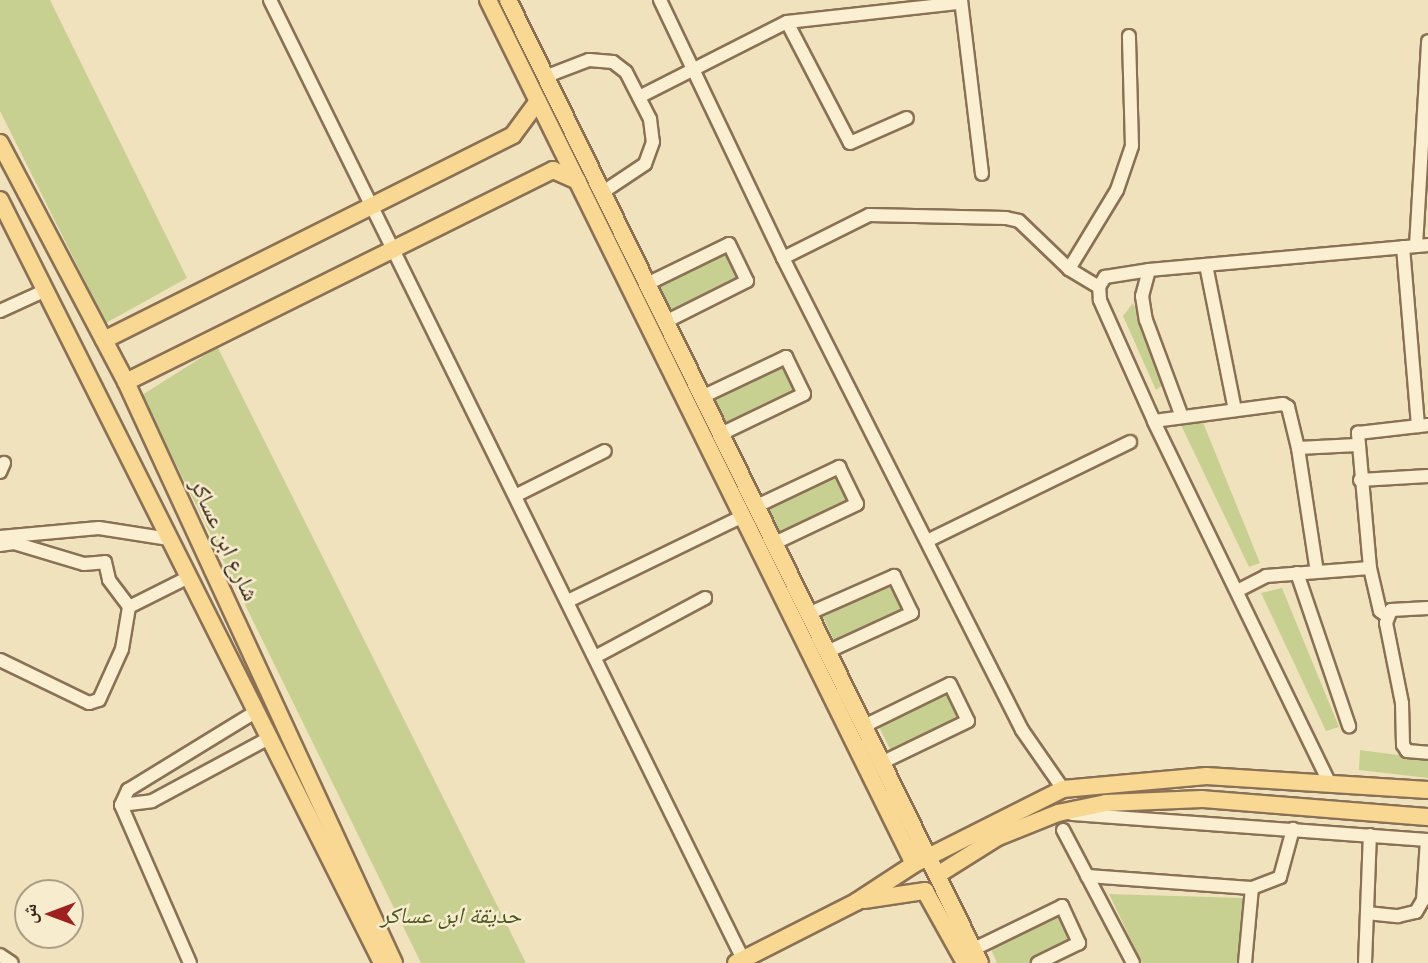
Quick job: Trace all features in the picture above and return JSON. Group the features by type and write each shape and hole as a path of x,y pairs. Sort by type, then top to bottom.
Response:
{"main road":[{"path":"488,0 914,864"},
{"path":"508,0 759,505 775,543 977,956"},
{"path":"104,340 373,201 513,135 538,101"},
{"name":"شارع ابن عساكر","path":"0,143 126,382 394,963"},
{"path":"126,382 553,170 578,181"},
{"name":"شارع ابن عساكر","path":"0,200 382,963"},
{"path":"740,961 856,902 914,864 1063,789 1206,776 1428,790"},
{"path":"939,874 998,837 1058,813 1106,803 1202,799 1428,817"},
{"path":"856,902 925,891 965,963"}],"street":[{"path":"270,0 373,201 517,495 740,961"},
{"path":"660,0 783,258 1022,730 1063,789"},
{"path":"639,97 787,22 961,2 982,174"},
{"path":"787,22 850,143 907,118"},
{"path":"1069,269 1117,190 1132,146 1129,36"},
{"path":"1387,615 1380,611 1370,568 1357,445 1358,433 1365,430 1423,425 1416,246 1428,41"},
{"path":"547,76 589,60 605,59 626,72 639,97 653,130 650,153 636,172 603,192"},
{"path":"783,258 869,215 1006,218 1019,221 1069,269 1099,287"},
{"path":"647,284 729,244 747,281 667,321"},
{"path":"1329,782 1154,421 1100,300 1099,287 1105,277 1149,270 1416,246"},
{"path":"1206,265 1235,410"},
{"path":"1149,270 1142,296 1146,320 1182,417"},
{"path":"0,311 46,290"},
{"path":"704,396 786,357 804,394 723,433"},
{"path":"1154,421 1287,405 1298,448 1317,572"},
{"path":"927,541 1130,442"},
{"path":"1298,448 1357,445"},
{"path":"517,495 605,450"},
{"path":"759,505 839,467 857,504 775,543"},
{"path":"1360,480 1428,476"},
{"path":"568,601 743,516"},
{"path":"0,537 99,528 169,539"},
{"path":"0,545 14,543 84,564 105,562 109,580 129,607 122,649 99,700 89,702 0,660"},
{"path":"1237,590 1266,576 1370,568"},
{"path":"1297,573 1349,726"},
{"path":"810,613 894,576 912,613 830,652"},
{"path":"129,607 188,577"},
{"path":"596,657 705,598"},
{"path":"1428,608 1391,610 1387,615 1403,745 1407,751 1428,753"},
{"path":"866,725 950,684 968,721 883,762"},
{"path":"190,963 121,805 128,790 257,711"},
{"path":"121,805 152,802 271,737"},
{"path":"1058,813 1428,840 1423,900 1416,912 1398,916 1367,913"},
{"path":"1063,830 1133,963"},
{"path":"1087,876 1252,888 1280,877 1293,830"},
{"path":"1365,963 1370,835"},
{"path":"1245,963 1252,888"},
{"path":"977,956 1062,906 1079,943 1038,963"},
{"path":"0,956 12,963"}],"green space":[{"path":"0,0 50,0 187,278 106,323 0,111"},
{"path":"729,251 742,279 671,314 658,285"},
{"path":"1133,303 1164,384 1156,390 1123,316"},
{"name":"حديقة ابن عساكر","path":"218,347 526,963 421,963 142,395"},
{"path":"785,364 799,392 728,426 714,398"},
{"path":"1202,420 1260,563 1249,567 1180,423"},
{"path":"838,473 852,502 781,536 767,508"},
{"path":"893,582 907,611 836,645 823,617"},
{"path":"1282,588 1339,727 1326,731 1261,593"},
{"path":"949,691 963,719 892,753 878,725"},
{"path":"1360,750 1428,759 1428,778 1359,770"},
{"path":"1109,894 1243,898 1239,963 1142,963"},
{"path":"1060,913 1074,941 1029,963 997,963 990,947"}]}
